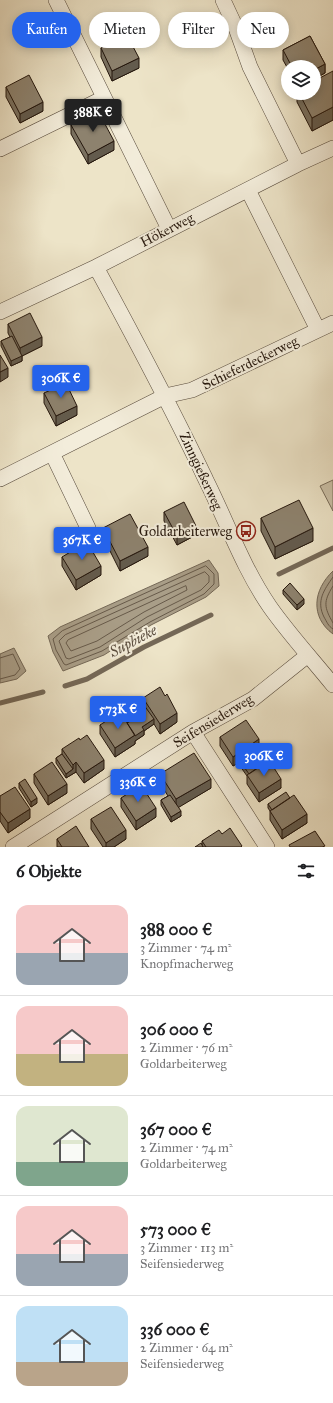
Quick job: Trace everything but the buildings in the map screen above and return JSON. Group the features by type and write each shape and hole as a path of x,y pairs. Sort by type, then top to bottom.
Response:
{"street":[{"path":"56,0 169,229"},
{"path":"223,0 236,28 250,67 298,164"},
{"path":"0,148 104,98"},
{"name":"Hökerweg","path":"0,312 96,267 298,164 333,148"},
{"path":"248,190 318,330"},
{"name":"Zinngießerweg","path":"96,267 165,396 258,588 274,612 333,684"},
{"name":"Schieferdeckerweg","path":"165,396 192,390 333,323"},
{"path":"0,479 165,396"},
{"path":"52,453 88,528"},
{"name":"Seifensiederweg","path":"13,847 193,732 253,699 308,655"},
{"path":"193,732 267,847"}],"shaded area":[{"path":"333,480 333,511 320,486"}],"water":[{"path":"209,560 218,573 219,586 206,597 151,625 104,655 63,671 53,652 48,636 60,627"},
{"path":"333,571 333,634 320,620 317,603 321,586"},
{"path":"14,648 26,671 17,679 0,683 0,654"}],"waterway":[{"name":"Supbieke","path":"279,574 333,548"},
{"name":"Supbieke","path":"65,686 87,679 144,647 211,615"},
{"name":"Supbieke","path":"0,703 43,692"}],"place":[{"name":"Goldarbeiterweg","path":"246,531"}]}
